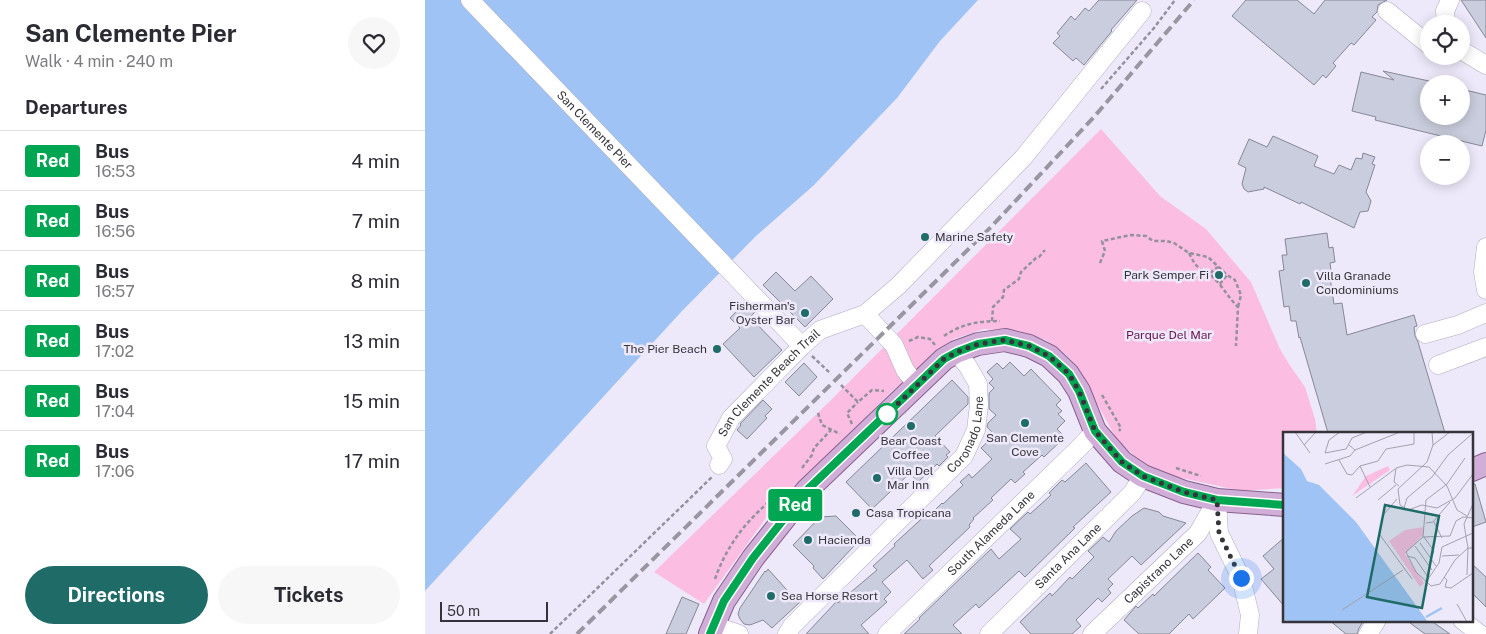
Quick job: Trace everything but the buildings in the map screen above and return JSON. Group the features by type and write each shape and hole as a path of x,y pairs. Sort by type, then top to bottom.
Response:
{"main road":[{"path":"712,630 724,601 753,558 807,490 944,359 978,344 1005,340 1029,346 1049,356 1069,374 1079,391 1095,431 1122,462 1143,476 1184,492 1217,500 1283,505"},
{"path":"1473,470 1486,464"}],"street":[{"name":"San Clemente Pier","path":"470,0 805,349"},
{"path":"1446,15 1445,11 1450,0"},
{"name":"San Clemente Beach Trail","path":"719,465 723,459 716,446 731,418 805,349 820,330 865,314 898,286 1023,158 1142,10"},
{"path":"1387,11 1420,38"},
{"path":"1470,55 1486,65"},
{"path":"1486,247 1483,272 1486,290"},
{"path":"1425,334 1458,325 1486,313"},
{"path":"865,314 894,344 905,370 917,385"},
{"path":"1438,365 1486,347"},
{"name":"Coronado Lane","path":"787,634 792,626 964,456 976,430 979,404 978,384 957,352"},
{"name":"South Alameda Lane","path":"887,634 1095,431"},
{"name":"Santa Ana Lane","path":"996,632 1132,493 1143,476"},
{"path":"1217,500 1219,533 1241,578 1250,615 1248,634"},
{"name":"Capistrano Lane","path":"1092,634 1198,534 1217,500"},
{"path":"1368,634 1376,622"},
{"path":"712,630 739,634"}],"path":[{"path":"1099,264 1105,251 1102,241 1131,236 1146,236 1153,241 1174,243 1189,253 1208,258 1235,280 1241,295 1238,307 1236,346"},
{"path":"992,321 993,307 1003,297 1004,290 1019,279 1021,272 1045,250"},
{"path":"1189,253 1194,264 1201,270 1210,273 1213,280 1220,284 1226,295 1238,307"},
{"path":"1210,273 1218,267"},
{"path":"1220,284 1227,275"},
{"path":"908,341 918,338 930,339"},
{"path":"805,349 831,374"},
{"path":"841,385 858,402"},
{"path":"847,413 872,390"},
{"path":"818,413 822,425 859,441"},
{"path":"801,468 812,455 814,448 831,430"},
{"path":"550,634 711,479 719,465"},
{"path":"724,601 715,581 721,564 738,533 784,487"}],"green space":[{"name":"Parque Del Mar","path":"1101,129 1160,196 1206,229 1251,282 1280,349 1305,387 1315,419 1317,432 1283,432 1283,488 1241,491 1168,475 1142,463 1117,440 1075,364 1065,354 1046,340 1019,331 984,329 954,339 891,392 766,518 704,604 654,572 830,401"}],"water":[{"path":"425,0 978,0 940,41 897,98 813,186 756,236 682,311 425,591"}],"railway":[{"path":"577,634 991,227 1094,117 1194,0"}],"bus line":[{"name":"Red","path":"710,634 724,601 753,558 807,490 944,359 978,344 1005,340 1029,346 1049,356 1069,374 1079,391 1095,431 1122,462 1143,476 1184,492 1217,500 1283,505"}],"place":[{"name":"Marine Safety","path":"925,237"},
{"name":"Park Semper Fi","path":"1219,275"},
{"name":"Villa Granade Condominiums","path":"1306,283"},
{"name":"Fisherman's Oyster Bar","path":"805,313"},
{"name":"The Pier Beach","path":"717,349"},
{"name":"San Clemente Cove","path":"1025,423"},
{"name":"Bear Coast Coffee","path":"911,426"},
{"name":"Villa Del Mar Inn","path":"877,478"},
{"name":"Casa Tropicana","path":"856,513"},
{"name":"Hacienda","path":"808,540"},
{"name":"Sea Horse Resort","path":"771,596"}],"route":[{"path":"887,414 883,418 944,359 957,352 978,344 1005,340 1029,346 1049,356 1069,374 1079,391 1095,431 1122,462 1143,476 1184,492 1217,500 1219,533 1241,578"}]}
